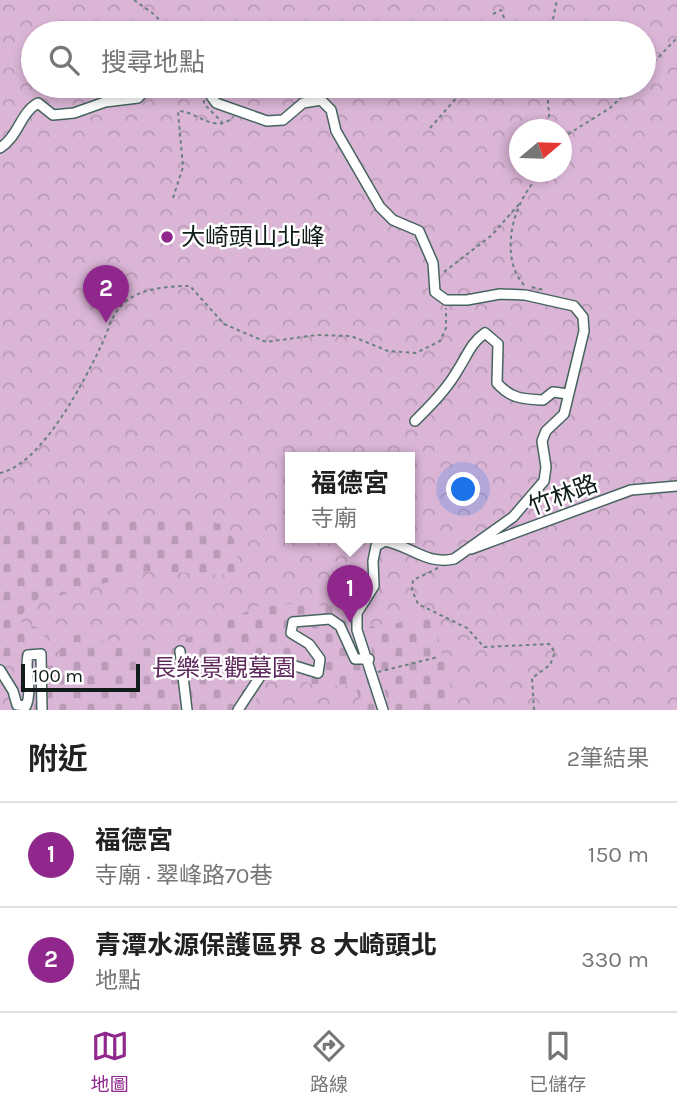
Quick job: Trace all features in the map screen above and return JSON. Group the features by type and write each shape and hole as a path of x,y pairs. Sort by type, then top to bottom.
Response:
{"street":[{"path":"0,148 17,133 28,108 38,103 53,115 74,113 105,102 138,98"},
{"path":"212,98 216,103 267,121 283,121 303,103 321,100 331,110 336,131 380,207 393,220 419,231 426,244 435,292 446,300 467,300 500,294 574,306 583,317 584,331 564,414 546,431 542,441 546,467 544,481 513,517 454,559 431,561 390,543"},
{"path":"415,421 461,366 464,354 485,333 498,344 497,383 507,394 518,399 543,400 553,391 568,394"},
{"name":"竹林路","path":"466,551 631,490 677,486"},
{"path":"382,543 376,547 373,561 374,586 357,613 357,630 374,674 383,710"},
{"path":"238,710 267,666 278,662 318,673 320,659 309,644 291,633 293,622 330,619 340,626 355,659 369,659"},
{"path":"180,651 187,710"},
{"path":"1,668 17,705 26,706 30,697 25,669 28,655 41,654 42,710"}],"path":[{"path":"134,0 162,21"},
{"path":"553,21 557,0"},
{"path":"493,14 501,10 505,21"},
{"path":"656,60 677,38"},
{"path":"430,128 456,98"},
{"path":"548,98 549,119"},
{"path":"572,132 610,108 620,98"},
{"path":"173,198 183,167 177,111 186,111 209,124 229,121 239,111"},
{"path":"434,279 492,235 522,201 533,182"},
{"path":"522,201 511,234 511,259 518,278 525,286 549,293 553,302"},
{"path":"0,473 11,470 50,434 83,383 120,306 158,286 190,286 224,324 266,342 317,335 351,336 388,351 416,353 440,341 446,328 446,300"},
{"path":"454,559 413,580 412,590 418,604 467,628 484,647 549,644 555,652 550,665 532,678 534,710"},
{"path":"374,674 438,657"}],"green space":[{"path":"0,0 677,0 677,710 0,710"},
{"path":"0,517 198,519 225,525 236,543 237,570 226,575 148,571 58,596 45,592 16,620 50,632 11,660 0,660"},
{"name":"長樂景觀墓園","path":"266,603 348,607 377,710 362,710 355,685 319,687 283,674 268,677 250,710 34,710 35,670 59,663 59,637 88,634 117,648 167,647"},
{"path":"427,613 438,638 453,697 447,701 448,710 391,710 368,638 370,626 386,627"}],"place":[{"name":"大崎頭山北峰","path":"167,237"},
{"name":"青潭水源保護區界 8 大崎頭北","path":"106,323"},
{"name":"福德宮","path":"350,623"}]}
